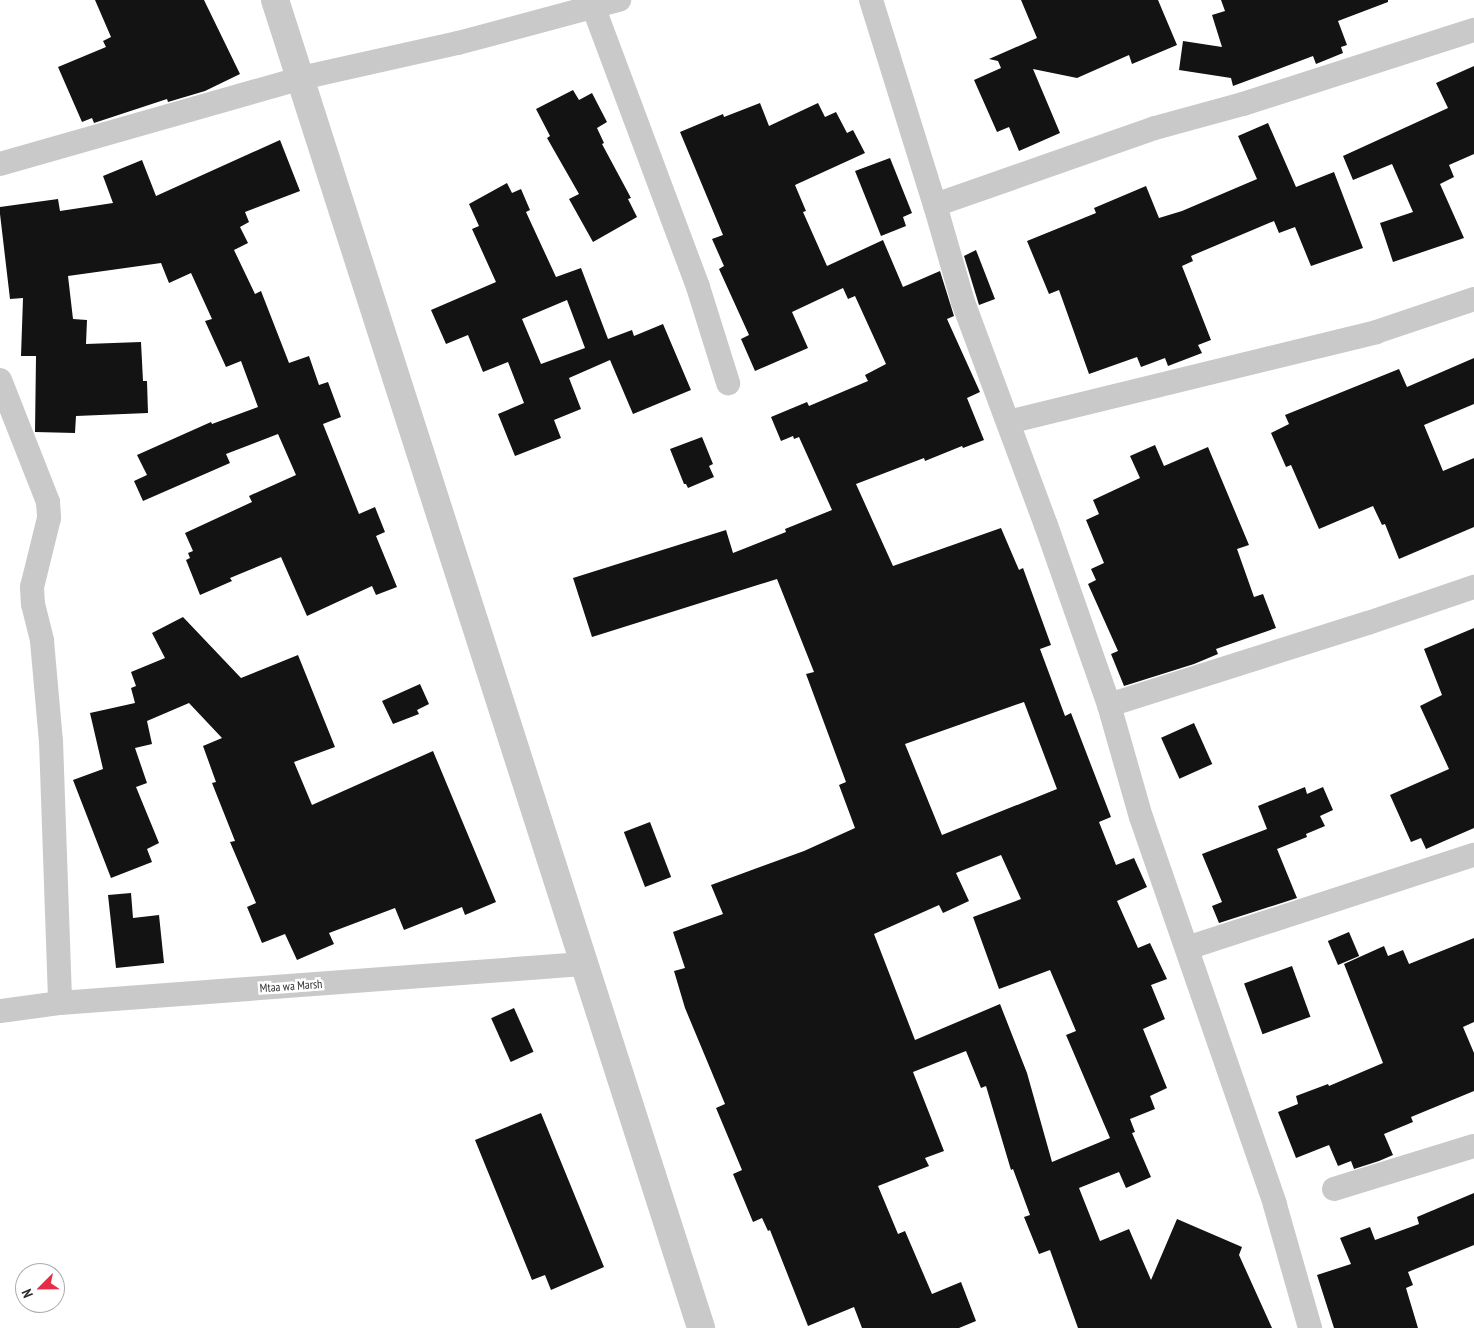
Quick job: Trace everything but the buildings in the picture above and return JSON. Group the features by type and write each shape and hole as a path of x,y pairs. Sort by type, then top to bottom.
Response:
{"street":[{"path":"275,0 701,1328"},
{"path":"0,164 301,78 458,43 593,3 619,0"},
{"path":"871,0 935,205 962,302 1008,422 1109,705 1141,817 1276,1205 1310,1328"},
{"path":"593,3 698,287 728,383"},
{"path":"935,205 1155,128 1243,104 1474,30"},
{"path":"1008,422 1376,332 1474,299"},
{"path":"0,380 48,502 49,518 32,587 33,604 42,641 51,741 60,1003"},
{"path":"1109,705 1474,587"},
{"path":"1188,948 1474,855"},
{"name":"Mtaa wa Marsh","path":"0,1011 60,1003 583,964"},
{"path":"1334,1188 1474,1146"}]}
